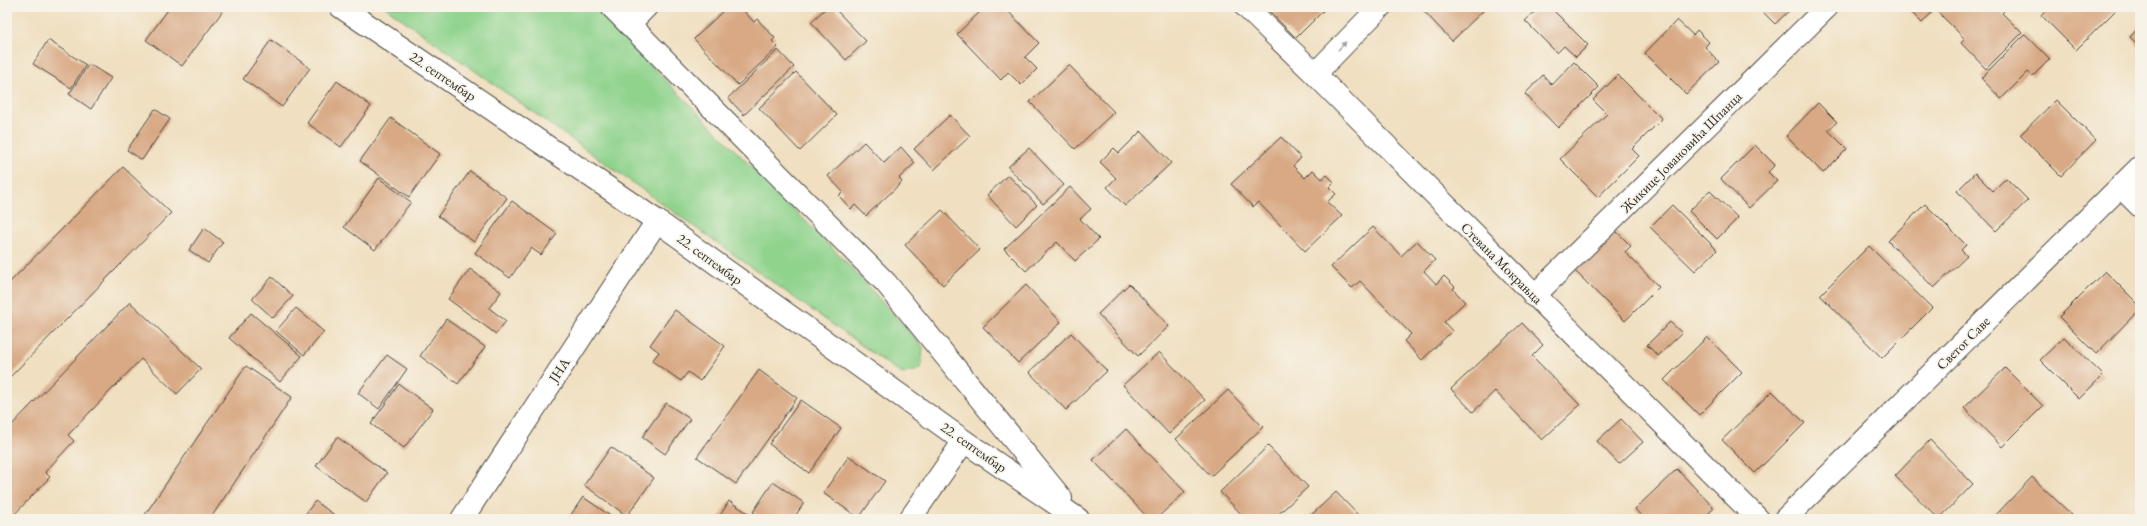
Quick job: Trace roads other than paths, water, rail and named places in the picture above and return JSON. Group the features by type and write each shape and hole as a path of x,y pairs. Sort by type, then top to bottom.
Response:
{"street":[{"name":"22. септембар","path":"341,7 657,221 964,441 1077,518"},
{"name":"22. септембар","path":"612,7 886,283 1077,518"},
{"path":"629,24 646,7"},
{"name":"Стевана Мокрањца","path":"1246,7 1315,74 1534,296 1758,519"},
{"path":"1315,74 1380,7"},
{"name":"Жикице Јовановића Шпанца","path":"1534,296 1827,7"},
{"name":"Светог Саве","path":"1785,519 2140,167"},
{"path":"2120,187 2140,206"},
{"name":"ЈНА","path":"465,518 657,221"},
{"path":"910,519 964,441"}]}
